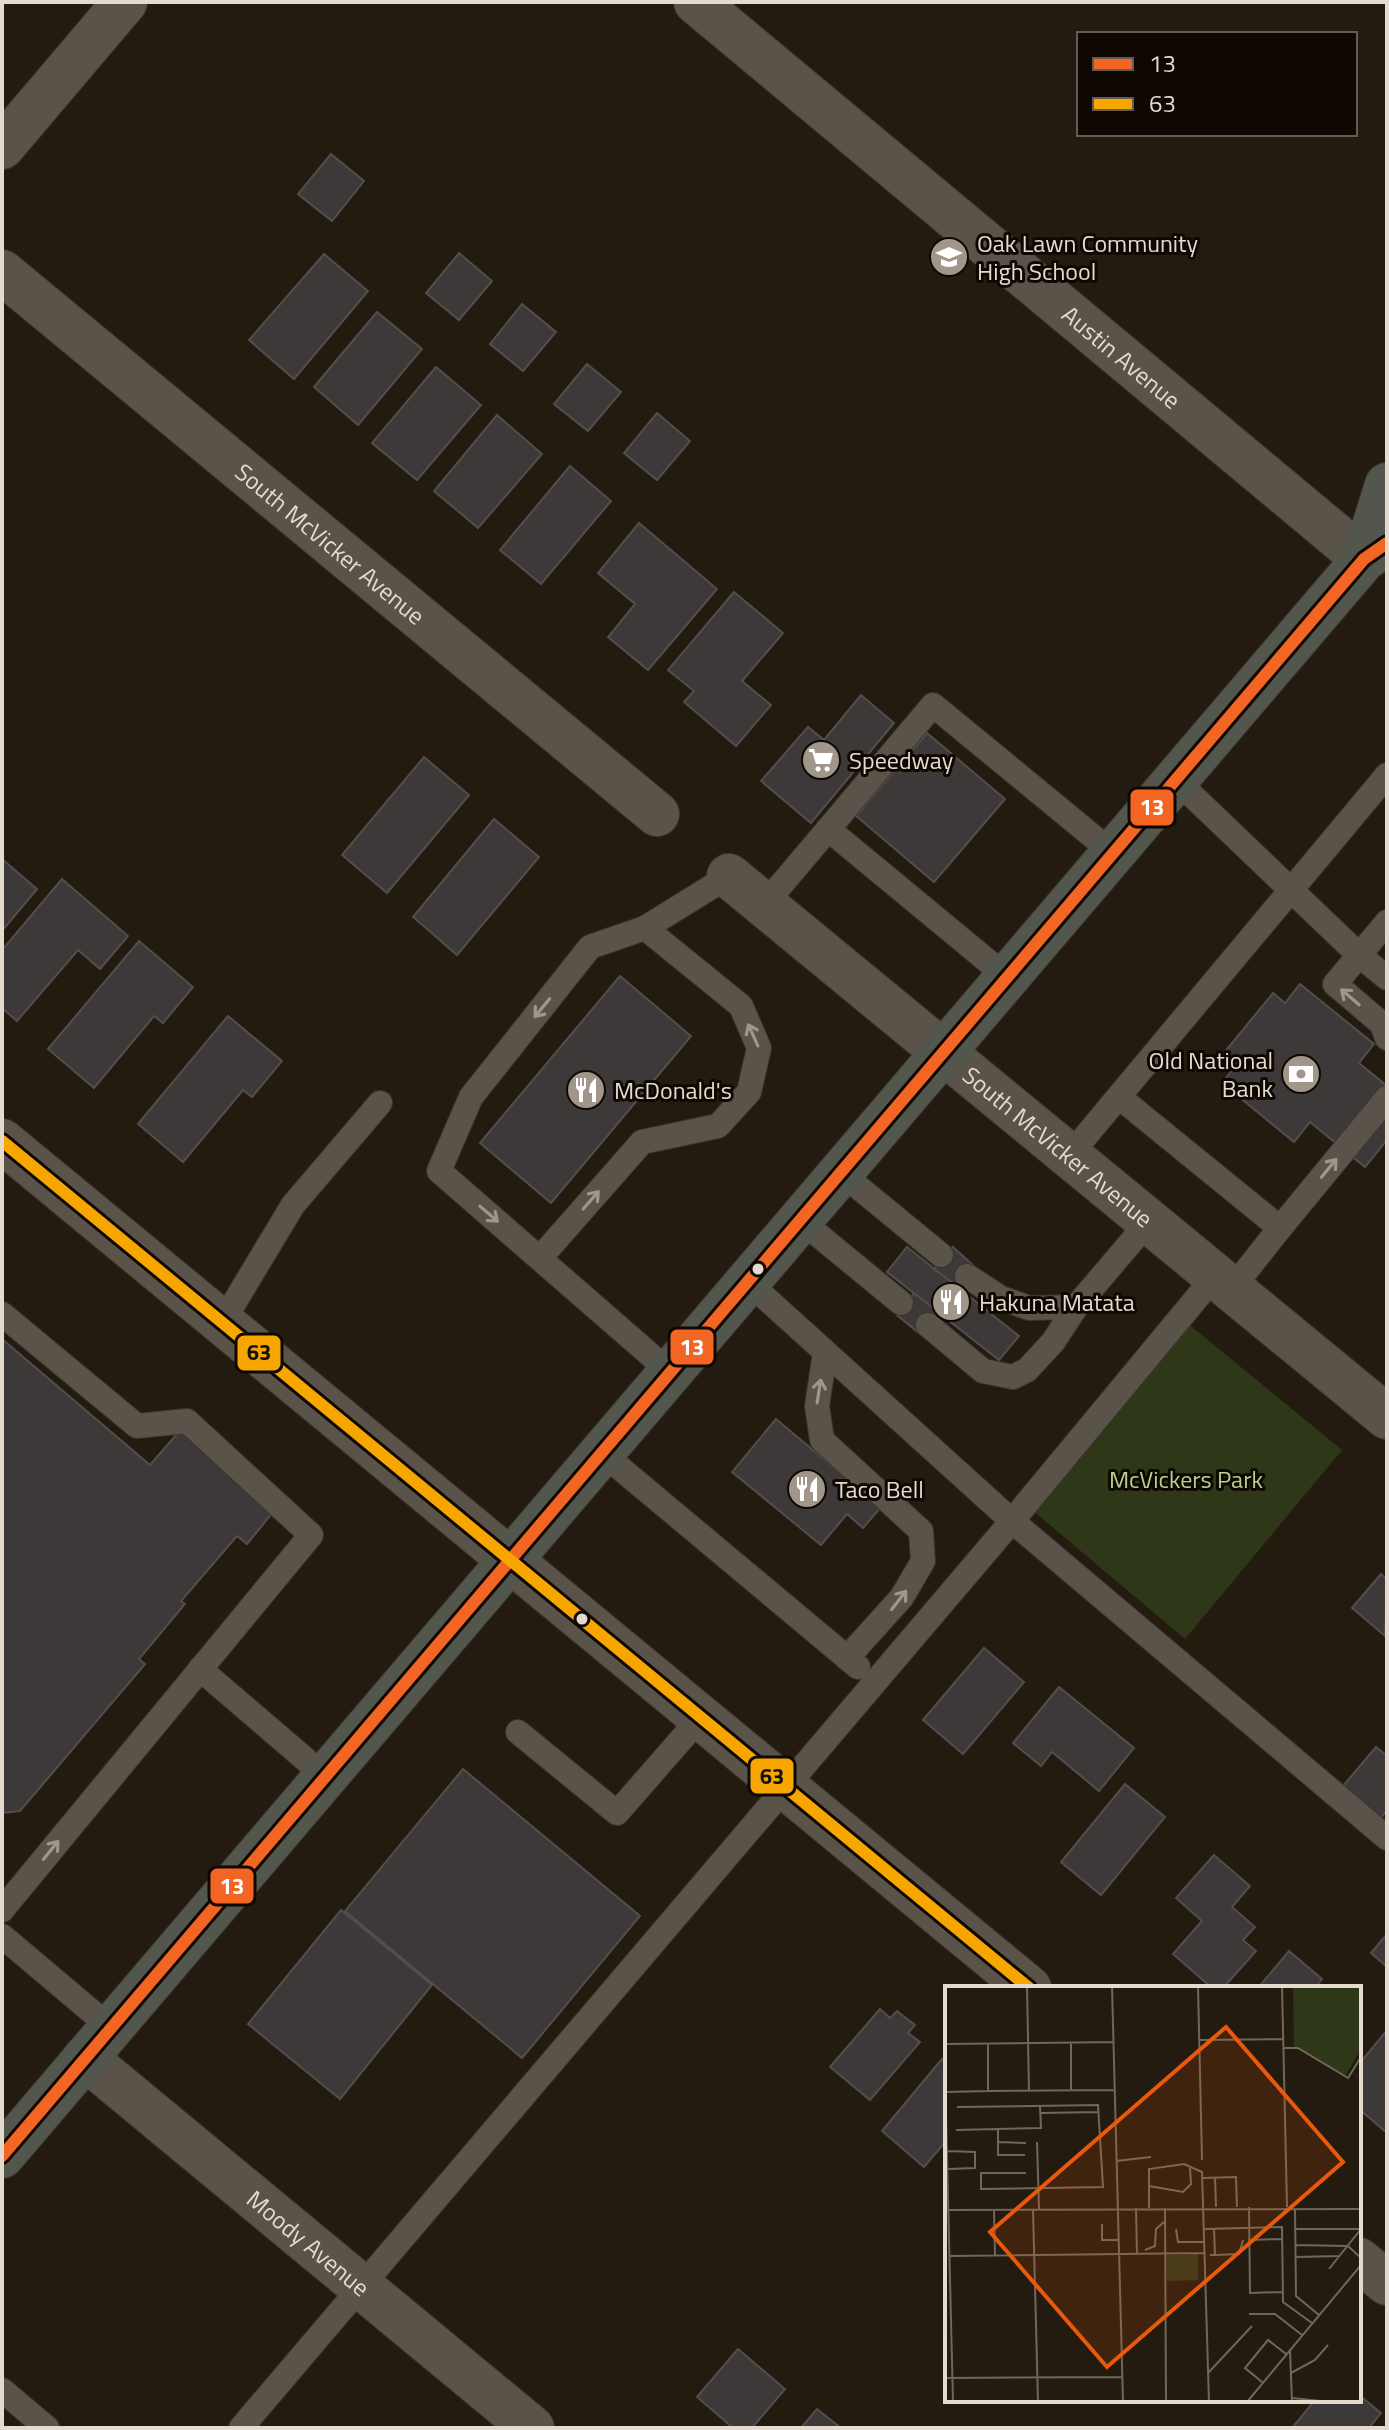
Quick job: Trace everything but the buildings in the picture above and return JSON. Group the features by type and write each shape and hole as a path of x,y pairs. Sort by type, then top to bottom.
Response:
{"main road":[{"path":"2,2156 1113,853 1376,551 1387,485"}],"street":[{"path":"2,147 125,2"},
{"name":"Austin Avenue","path":"696,2 1376,551"},
{"name":"South McVicker Avenue","path":"2,272 657,814"},
{"name":"South McVicker Avenue","path":"729,876 1387,1417"},
{"path":"2,1141 1027,1986"},
{"name":"Moody Avenue","path":"98,2043 361,2287 532,2428"},
{"path":"1361,2262 1387,2283"}],"lane":[{"path":"764,905 933,705 1113,853"},
{"path":"1069,1156 1387,775"},
{"path":"1176,780 1387,978"},
{"path":"828,829 1007,977"},
{"path":"670,1372 439,1171 471,1097 590,947 645,928 729,876"},
{"path":"1387,922 1335,984 1382,1024 1387,1038"},
{"path":"540,1258 642,1142 718,1126 749,1092 759,1048 741,1006 645,928"},
{"path":"1119,1097 1280,1228"},
{"path":"241,2428 1012,1521 1223,1283 1280,1228 1387,1098"},
{"path":"222,1323 293,1205 380,1103"},
{"path":"841,1173 941,1255"},
{"path":"800,1220 901,1303"},
{"path":"928,1325 983,1371 1013,1377 1027,1370 1053,1342 1076,1307 1149,1221"},
{"path":"967,1276 1001,1298 1029,1308 1076,1307"},
{"path":"748,1282 1012,1521 1387,1838"},
{"path":"2,1314 137,1426 187,1421 311,1535 2,1910"},
{"path":"825,1353 817,1406 822,1440 921,1531 923,1561 902,1597 847,1658"},
{"path":"602,1453 875,1681"},
{"path":"200,1669 326,1777"},
{"path":"518,1732 617,1813 700,1718"},
{"path":"2,1936 98,2043"},
{"path":"2,2390 47,2428"}],"green space":[{"name":"McVickers Park","path":"1186,1322 1342,1450 1185,1639 1031,1509"}],"transit line":[{"name":"13","path":"2,2156 1364,559 1387,543"},
{"name":"63","path":"2,1141 1027,1986"}],"place":[{"name":"Oak Lawn Community High School","path":"949,257"},
{"name":"Speedway","path":"821,760"},
{"name":"Old National Bank","path":"1301,1074"},
{"name":"McDonald's","path":"586,1090"},
{"name":"Hakuna Matata","path":"951,1302"},
{"name":"Taco Bell","path":"807,1489"}]}
